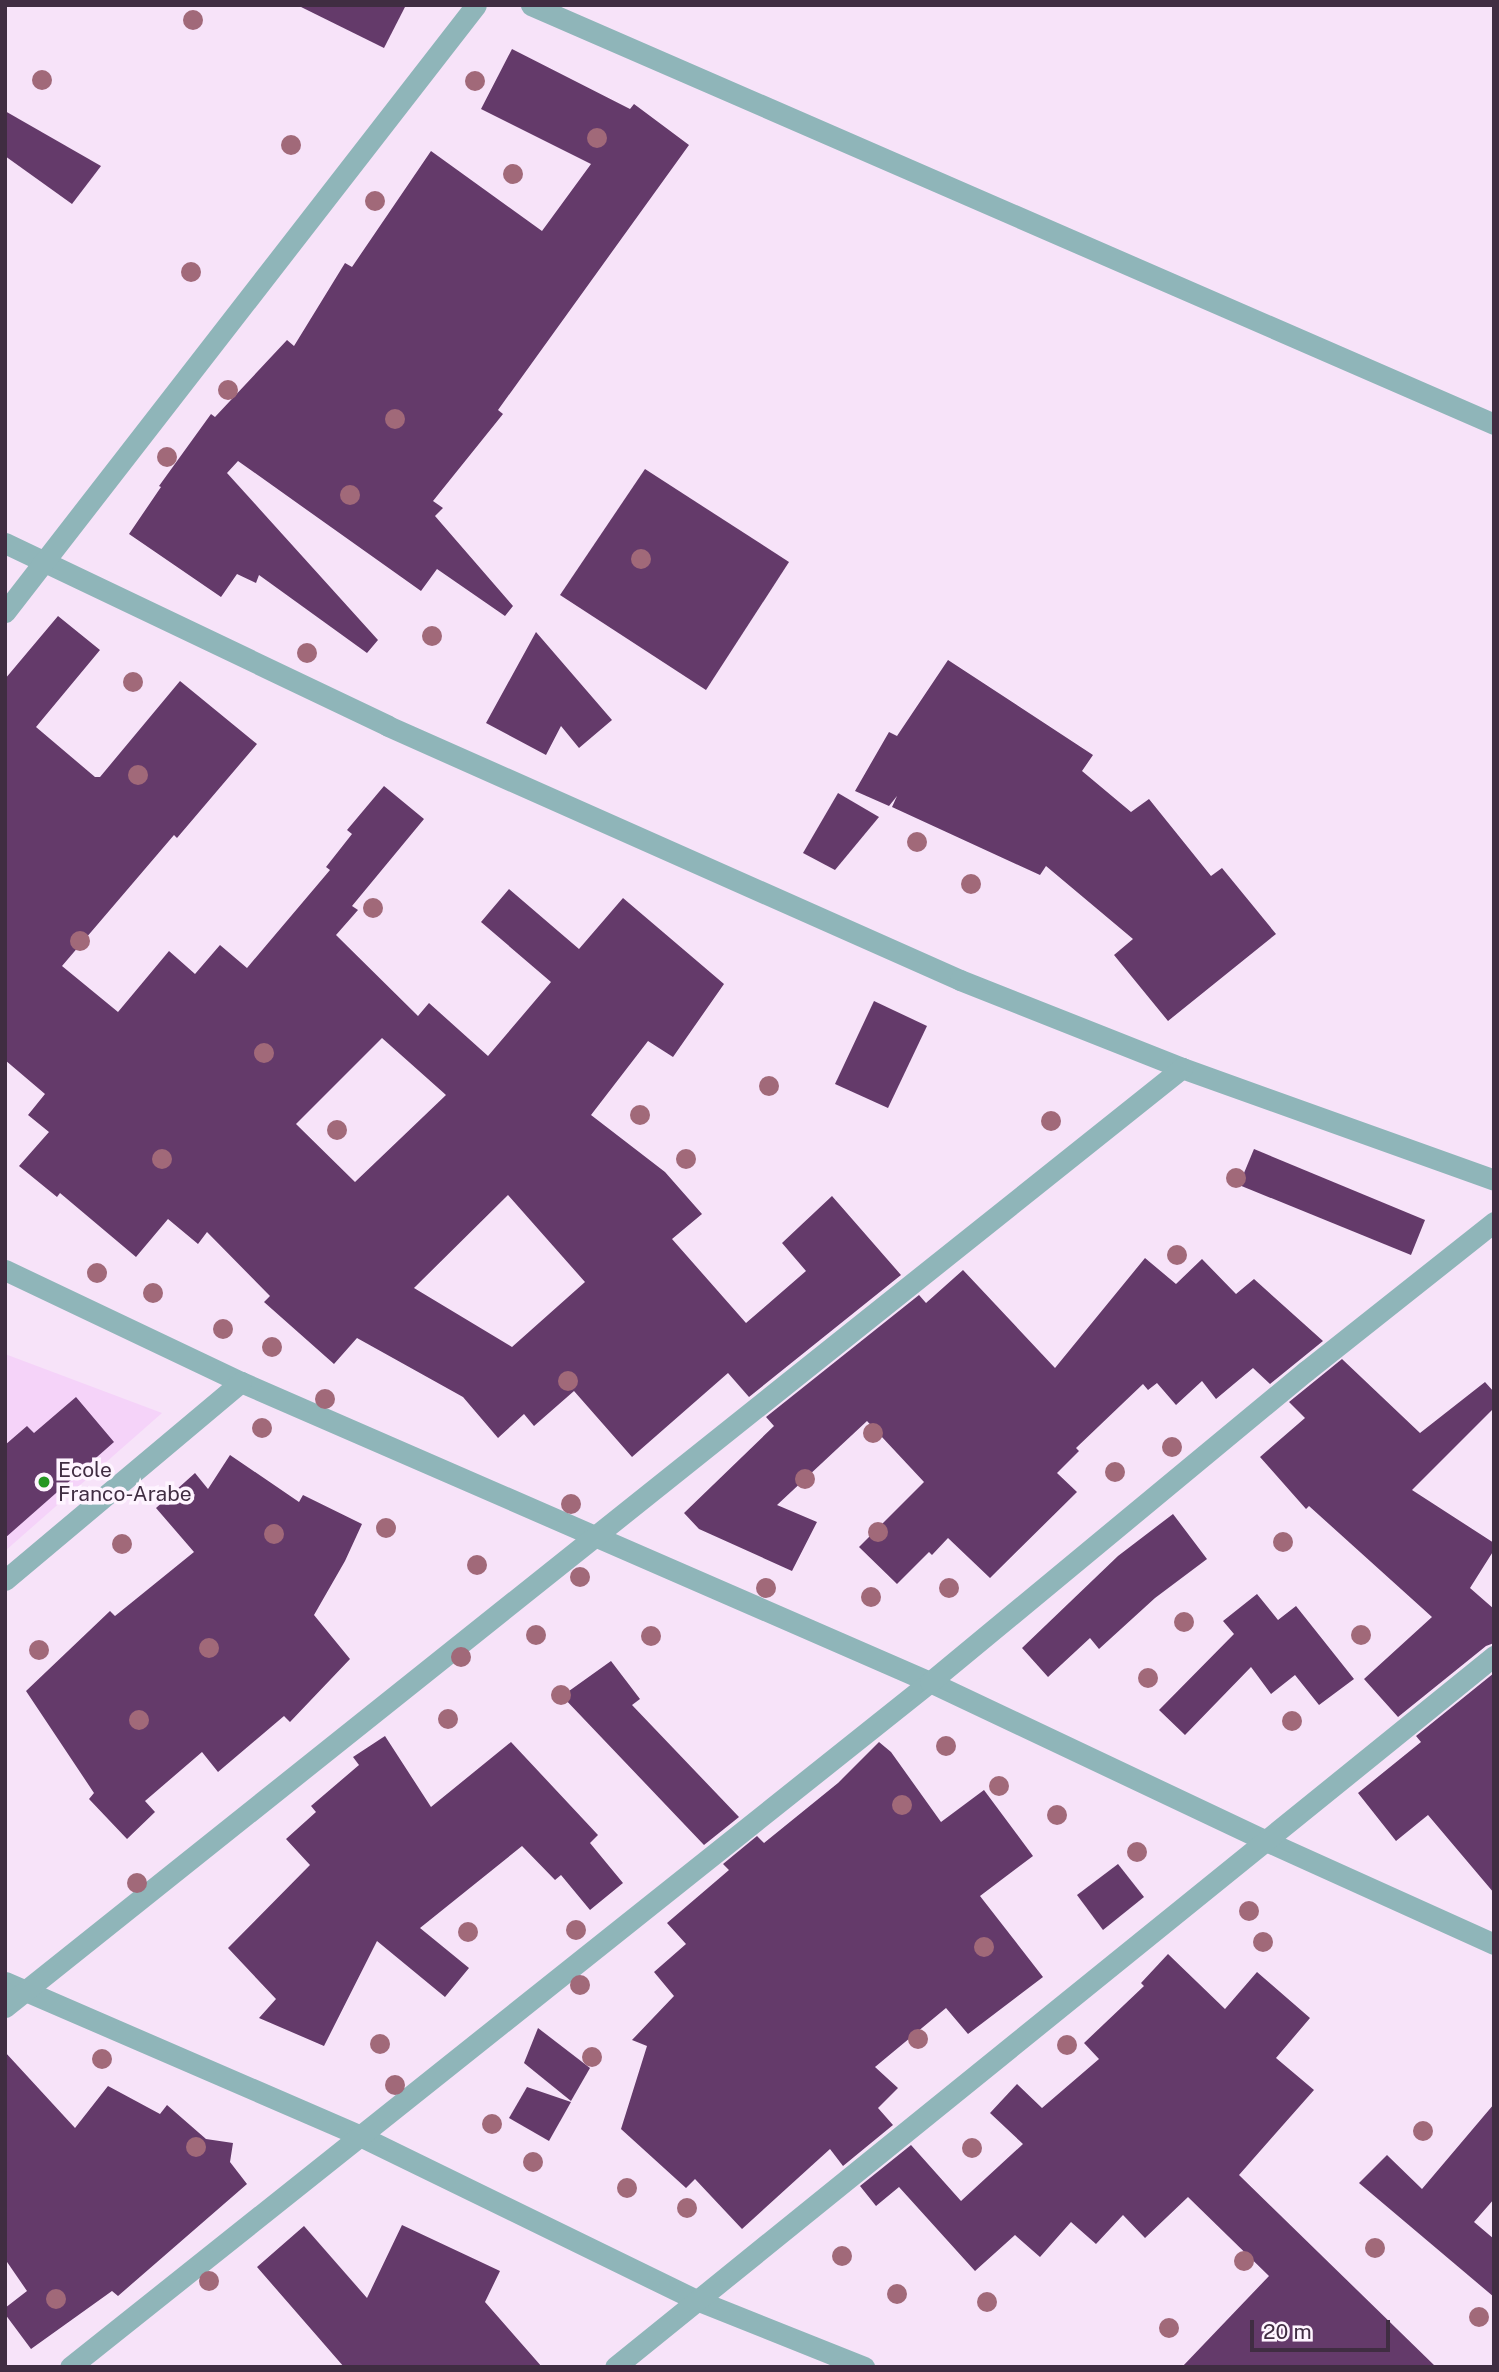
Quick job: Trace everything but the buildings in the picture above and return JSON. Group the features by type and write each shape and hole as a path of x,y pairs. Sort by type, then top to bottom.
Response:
{"street":[{"path":"5,612 476,5"},
{"path":"531,5 1494,424"},
{"path":"5,543 401,732 960,980 1182,1068 1494,1180"},
{"path":"5,2007 1182,1068"},
{"path":"70,2367 930,1682 1306,1371 1494,1222"},
{"path":"5,1270 241,1382 930,1682 1266,1841 1494,1944"},
{"path":"5,1580 241,1382"},
{"path":"615,2367 1494,1656"},
{"path":"5,1982 358,2135 699,2301 864,2367"}],"shaded area":[{"name":"Ecole Franco-Arabe","path":"5,1354 162,1413 5,1551"}],"place":[{"name":"Ecole Franco-Arabe","path":"44,1482"}]}
